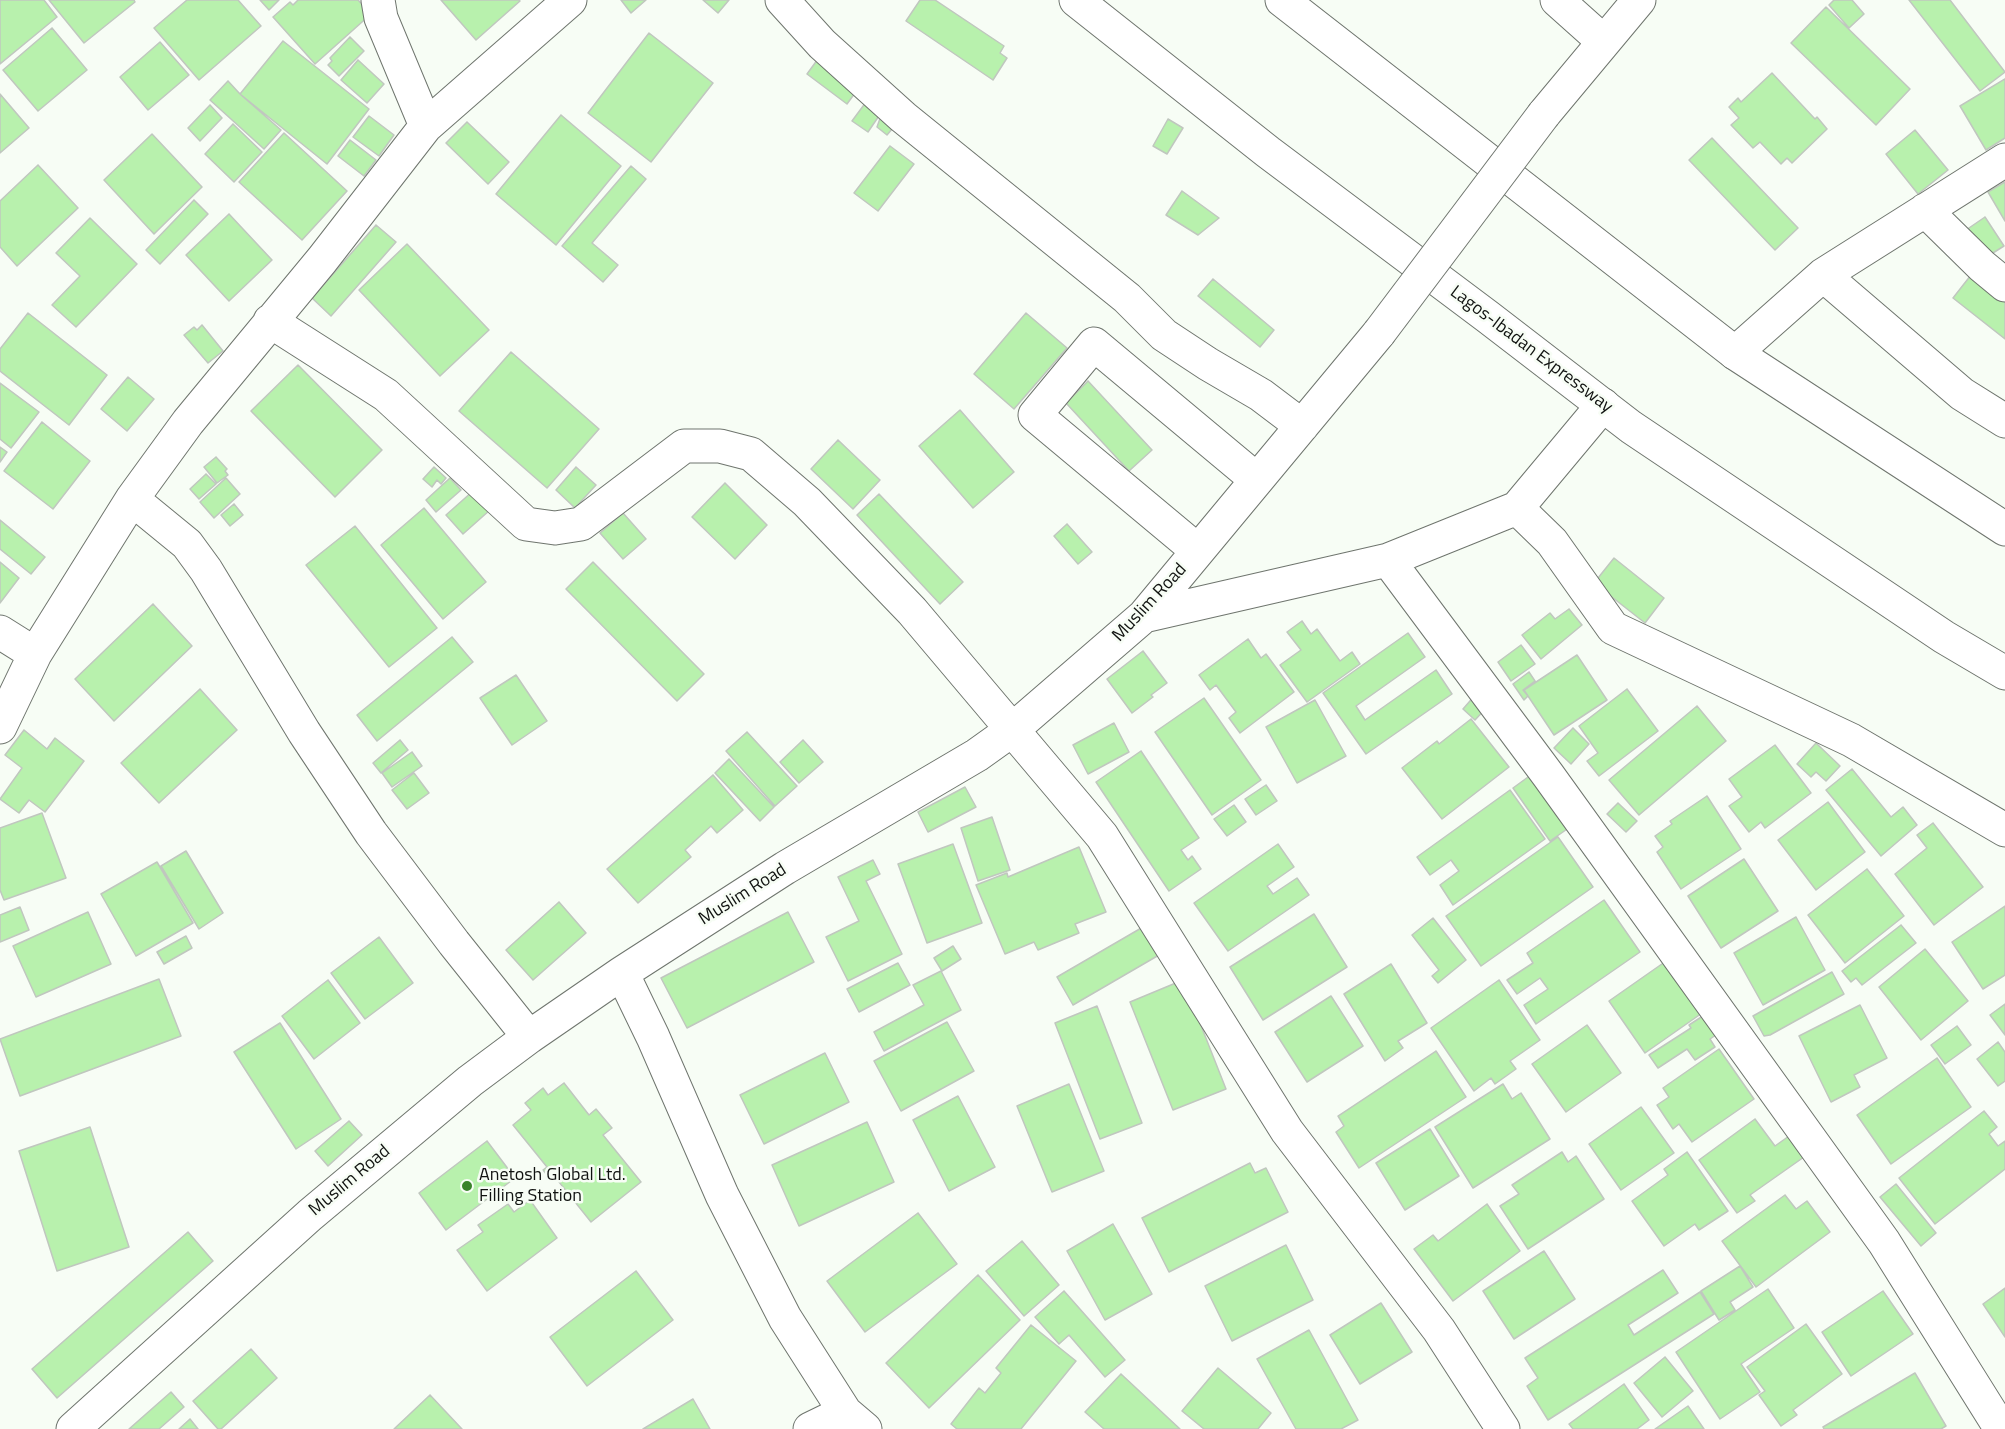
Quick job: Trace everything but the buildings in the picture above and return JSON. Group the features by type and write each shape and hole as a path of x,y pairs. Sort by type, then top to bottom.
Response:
{"main road":[{"path":"378,0 381,18 426,126"},
{"path":"0,727 35,654 132,499 188,422 329,252 426,126 570,0"},
{"path":"782,0 822,44 903,117 1126,298 1164,334 1208,364 1262,395 1302,426"},
{"name":"Lagos-Ibadan Expressway","path":"1076,0 1268,152 1631,427 1944,637 2005,673"},
{"path":"1282,0 1735,353 2005,529"},
{"path":"1557,0 1604,42"},
{"name":"Muslim Road","path":"73,1429 310,1215 470,1081 622,973 785,868 977,755 1012,730 1144,616 1379,333 1545,114 1639,0"},
{"path":"1735,353 1823,275 2005,160"},
{"path":"1925,210 1982,266 2005,285"},
{"path":"1823,275 1962,394 2005,421"},
{"path":"270,321 386,395 526,524 555,528 581,524 684,446 720,446 751,454 807,502 912,611 1102,836 1287,1131 1439,1330 1503,1429"},
{"path":"1198,551 1035,415 1094,344 1257,480"},
{"path":"1144,616 1388,560 1517,508 1603,405"},
{"path":"132,499 187,544 206,570 304,732 371,833 529,1037"},
{"path":"1517,508 1552,542 1613,628 1851,740 2005,830"},
{"path":"1388,560 1555,784 1884,1242 2003,1428"},
{"path":"0,632 35,654"},
{"path":"622,973 653,1037 722,1194 785,1318 855,1421 810,1429"}],"place":[{"name":"Anetosh Global Ltd. Filling Station","path":"467,1186"}]}
